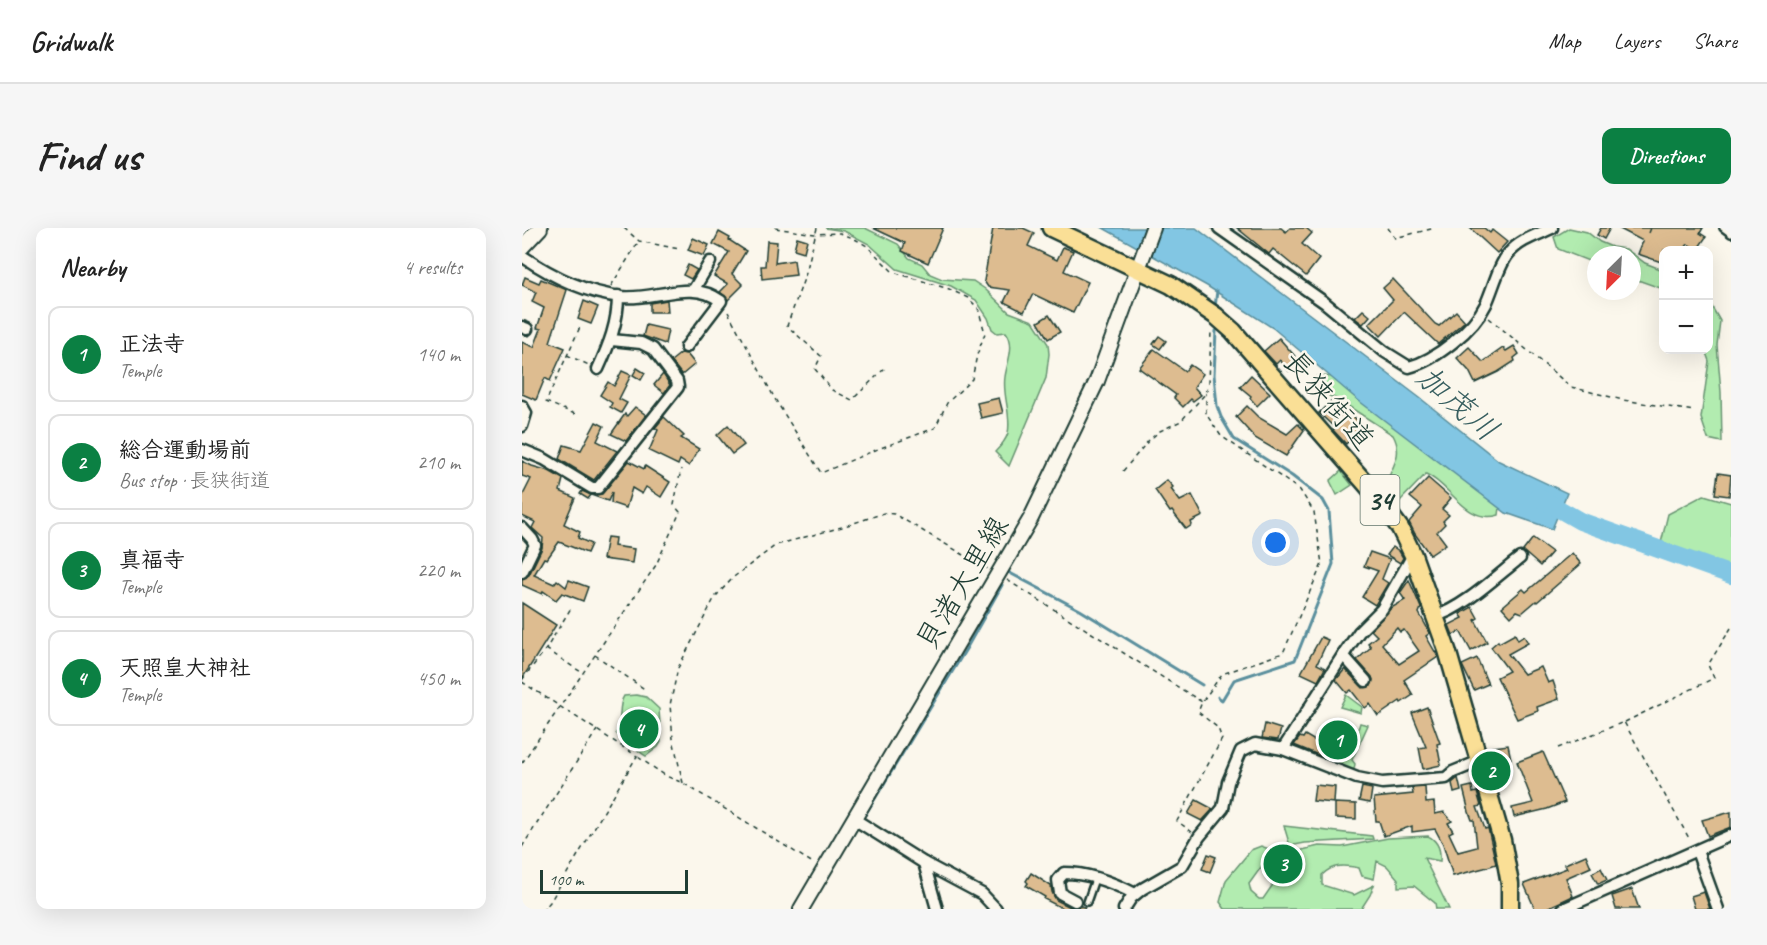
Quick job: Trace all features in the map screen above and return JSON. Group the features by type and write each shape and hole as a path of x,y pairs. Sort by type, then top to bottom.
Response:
{"main road":[{"name":"長狭街道","path":"1051,228 1141,263 1216,316 1242,342 1374,493 1400,528 1413,555 1435,615 1480,761 1506,859 1510,884 1510,909"}],"street":[{"path":"522,247 540,228"},
{"name":"貝渚大里線","path":"801,909 1031,518 1078,422 1112,344 1153,228"},
{"path":"1219,228 1323,302 1385,352 1409,367 1420,364 1459,338 1481,312 1507,255 1520,242 1537,231 1552,228"},
{"path":"522,256 565,280 606,294 634,297 694,290 713,295 721,301 686,347"},
{"path":"694,290 710,262"},
{"path":"598,369 612,340 618,296"},
{"path":"522,450 544,459 592,488 598,488 678,387 677,381 653,349 641,343 612,340"},
{"path":"522,406 526,413 522,426"},
{"path":"522,528 535,545 522,572"},
{"path":"1283,749 1359,632 1382,609 1413,555"},
{"path":"1435,615 1446,613 1520,558"},
{"path":"1343,655 1366,681"},
{"path":"1124,909 1135,894 1182,866 1199,837 1223,808 1228,782 1241,752 1255,744 1283,749 1357,778 1382,783 1446,778 1452,772 1480,761"},
{"path":"854,819 924,863 982,894 996,909"},
{"path":"1563,909 1731,835"},
{"path":"1697,851 1718,909"},
{"path":"924,863 937,909"},
{"path":"1075,901 1060,893 1057,886 1058,880 1064,873 1074,873 1095,879 1135,894"}],"lane":[{"path":"1723,228 1731,234"},
{"path":"1087,902 1095,879"}],"path":[{"path":"624,228 639,241 679,249"},
{"path":"721,301 745,340 775,399 822,473 935,428 947,403 972,379 985,333 978,308 968,298 949,289 893,272 867,246 840,233 815,234 776,228"},
{"path":"818,228 806,273 787,326 821,356 815,369 832,390 852,400 885,368"},
{"path":"1388,228 1395,238 1435,228"},
{"path":"1649,233 1651,228"},
{"path":"606,294 639,241"},
{"path":"1481,312 1571,387 1623,400 1694,411"},
{"path":"1199,837 1177,821 1222,739 1218,728 1198,712 1202,702 1222,674 1283,653 1322,564 1314,512 1300,490 1221,436 1206,414 1211,330 1216,316"},
{"path":"575,414 546,402 580,327"},
{"path":"567,354 598,369"},
{"path":"1123,471 1149,440 1160,431 1181,421 1206,393"},
{"path":"522,763 656,565 680,512 674,505 681,469"},
{"path":"683,783 673,739 670,705 678,668 715,597 735,576 776,544 842,527 884,513 894,514 998,574 1202,702"},
{"path":"571,608 546,649 522,681 666,776 683,783 824,870"},
{"path":"1558,748 1624,722 1714,678 1708,665 1731,628"},
{"path":"546,649 582,673"},
{"path":"595,655 646,690"},
{"path":"1624,722 1697,851"},
{"path":"522,847 597,730"},
{"path":"544,909 638,756"}],"green space":[{"path":"825,228 865,228 898,244 909,258 922,264 930,274 942,279 973,281 1009,312 1033,321 1048,344 1046,378 1009,466 995,452 1006,438 1009,426 1004,384 1011,348 1006,332 997,333 992,329 988,318 976,300 951,286 897,269 869,244 844,231"},
{"path":"1569,228 1587,232 1610,246 1587,246 1587,260 1558,249 1554,237"},
{"path":"1641,260 1659,268 1659,288 1641,281"},
{"path":"1713,309 1720,321 1717,345 1722,442 1708,439 1701,418 1709,361 1706,354 1713,354"},
{"path":"1317,376 1339,377 1502,492 1499,515 1487,517 1468,509 1435,479 1426,474 1400,501 1390,499 1385,486 1397,455 1393,435 1339,400 1320,392"},
{"path":"1341,471 1352,485 1337,495 1330,481"},
{"path":"1704,495 1731,503 1731,568 1661,543 1668,514"},
{"path":"1346,695 1362,707 1361,713 1340,707"},
{"path":"624,696 646,697 659,709 661,742 646,756 616,733"},
{"path":"1360,723 1368,725 1352,760 1355,764 1353,774 1337,768 1340,757 1355,739"},
{"path":"1284,826 1372,836 1373,839 1290,846"},
{"path":"1428,836 1438,846 1440,861 1424,858 1449,909 1436,909 1435,903 1414,886 1398,887 1398,879 1387,866 1377,861 1374,879 1362,876 1359,868 1348,866 1335,867 1322,875 1322,885 1354,895 1374,885 1361,909 1225,909 1220,902 1226,880 1251,850 1261,846 1269,849 1267,859 1249,884 1251,892 1259,899 1263,899 1274,883 1286,882 1293,875 1299,864 1302,850 1319,846 1342,847 1388,838"}],"water":[{"path":"1103,228 1196,228 1499,461 1567,493 1552,529 1506,513 1359,401 1273,328 1207,286"}],"building":[{"path":"873,228 943,228 928,263 902,251 905,243"},
{"path":"993,228 1023,228 1034,233 1028,246 1057,260 1063,247 1073,251 1064,271 1088,282 1073,313 1033,294 1024,312 1004,302 1010,290 988,287 984,281"},
{"path":"1237,228 1281,228 1286,232 1290,228 1306,228 1312,233 1302,244 1319,259 1306,276 1273,249 1269,254"},
{"path":"1470,228 1484,228 1490,233 1492,230 1507,242 1497,253"},
{"path":"1601,228 1610,228 1604,239 1597,235"},
{"path":"1618,228 1703,228 1700,233 1706,237 1700,246 1688,244 1687,246 1659,246 1659,261 1641,255 1643,241"},
{"path":"719,232 746,251 732,274 743,285 728,300 720,292 728,284 714,276 729,252 713,244"},
{"path":"797,237 807,240 804,252 794,249"},
{"path":"693,238 709,245 704,256 688,250"},
{"path":"767,241 777,242 775,263 794,260 796,275 762,279 761,266 765,266"},
{"path":"688,265 697,270 691,279 683,275"},
{"path":"525,277 539,283 541,279 567,290 550,342 565,348 550,381 545,378 536,400 522,394 522,342 534,347 541,329 537,328 544,308 532,302 536,292 522,285"},
{"path":"1393,279 1435,324 1439,326 1456,311 1465,321 1438,344 1404,312 1381,336 1369,324 1393,300 1383,288"},
{"path":"667,300 668,312 650,312 650,303"},
{"path":"584,301 598,307 591,324 578,319"},
{"path":"1363,310 1370,316 1363,324 1355,318"},
{"path":"1049,315 1060,332 1048,339 1038,322"},
{"path":"646,325 668,330 665,344 643,336"},
{"path":"1159,336 1166,341 1160,349 1153,344"},
{"path":"1279,338 1300,362 1289,371 1280,360 1276,364 1264,351"},
{"path":"1514,346 1519,354 1514,358 1515,361 1475,383 1469,371 1457,358 1469,347 1483,362 1503,348 1506,351"},
{"path":"1154,349 1185,371 1190,365 1203,374 1194,387 1201,395 1193,401 1191,399 1183,407 1174,398 1176,395 1139,368"},
{"path":"681,353 687,354 695,364 682,375 671,361"},
{"path":"637,368 645,373 641,380 633,375"},
{"path":"622,371 631,375 619,399 627,403 621,413 610,407 612,403 600,395 608,382 614,386"},
{"path":"663,374 670,385 664,393 654,385"},
{"path":"1251,375 1270,393 1257,406 1250,398 1251,396 1240,387"},
{"path":"999,398 1003,413 981,418 977,403"},
{"path":"1331,401 1347,415 1349,412 1363,426 1346,444 1333,430 1335,428 1319,413"},
{"path":"1247,406 1258,417 1287,434 1298,424 1304,430 1286,456 1255,438 1236,417"},
{"path":"635,407 646,415 626,441 611,434 625,414 627,416"},
{"path":"664,417 684,436 681,438 699,449 689,466 680,460 678,465 649,451 658,430 655,428"},
{"path":"596,422 604,426 597,441 617,451 594,480 559,459 564,445 581,450"},
{"path":"728,425 744,445 732,454 717,435"},
{"path":"522,461 563,479 560,491 575,498 564,524 580,532 578,538 591,544 587,553 559,542 547,559 544,558 534,575 554,584 557,580 566,587 569,580 588,587 583,601 562,593 556,600 543,591 542,594 522,585 522,579 529,575 542,548 543,538 532,528 535,522 522,516 522,497 531,479 522,476"},
{"path":"629,461 644,469 645,466 670,482 661,497 646,487 642,494 632,488 626,508 611,503 612,492 608,501 591,495 602,494"},
{"path":"1718,473 1731,475 1729,496 1715,494"},
{"path":"1428,478 1451,498 1442,509 1449,515 1443,521 1445,524 1437,532 1446,544 1430,555 1409,522 1422,507 1410,497"},
{"path":"1167,480 1180,501 1192,495 1203,516 1191,522 1192,525 1186,529 1172,511 1170,512 1155,490"},
{"path":"582,491 591,495 588,499 580,494"},
{"path":"607,537 615,538 614,546 634,549 632,563 603,559"},
{"path":"1533,538 1552,552 1540,566 1523,551"},
{"path":"1393,547 1403,558 1400,563 1387,555"},
{"path":"1370,552 1390,559 1382,579 1388,583 1375,605 1362,597 1378,571 1364,566"},
{"path":"1572,553 1581,564 1537,602 1522,613 1517,611 1511,617 1502,607 1523,589 1526,592"},
{"path":"1409,580 1421,608 1419,613 1430,633 1426,636 1438,657 1404,680 1413,695 1378,716 1370,704 1365,708 1351,690 1347,693 1336,680 1345,669 1363,688 1371,686 1372,677 1357,660 1371,647 1368,643 1377,636 1371,630 1391,608 1405,600 1400,593","holes":["1397,628 1400,632 1404,630 1419,651 1399,664 1382,644"]},
{"path":"522,603 556,625 522,679"},
{"path":"1472,607 1478,618 1475,620 1487,642 1471,651 1460,631 1453,635 1449,625 1463,618 1460,614"},
{"path":"1515,634 1518,640 1524,636 1528,643 1508,654 1524,674 1541,667 1548,683 1553,681 1559,699 1537,707 1538,711 1517,719 1497,677 1509,671 1491,647 1498,641 1499,643"},
{"path":"1321,637 1328,640 1317,664 1325,668 1318,681 1301,673"},
{"path":"1477,658 1488,684 1474,690 1462,665"},
{"path":"1427,707 1440,743 1437,744 1441,765 1423,769 1419,748 1426,747 1412,713"},
{"path":"1265,724 1281,729 1278,740 1262,738"},
{"path":"1336,725 1353,738 1339,755 1329,747 1323,757 1294,745 1300,737 1303,738 1305,735 1320,744"},
{"path":"1508,745 1511,759 1490,762 1487,748"},
{"path":"1543,752 1565,802 1514,817 1512,808 1533,803 1517,762"},
{"path":"1458,778 1461,791 1454,793 1452,783"},
{"path":"1315,785 1335,787 1334,803 1313,801"},
{"path":"1472,786 1473,793 1477,792 1481,806 1477,807 1485,829 1488,828 1496,864 1453,876 1443,844 1435,829 1412,832 1412,826 1384,836 1379,821 1376,821 1374,798 1413,794 1412,788 1425,787 1426,803 1434,802 1435,814 1444,812 1452,821 1448,823 1453,831 1449,833 1458,852 1477,847 1474,820 1469,812 1463,788"},
{"path":"1362,787 1372,789 1370,803 1359,801"},
{"path":"1196,800 1213,809 1202,821 1188,814"},
{"path":"1335,803 1356,804 1356,819 1335,818"},
{"path":"1731,812 1731,827 1708,836 1702,820"},
{"path":"1283,849 1297,863 1281,879 1267,866"},
{"path":"1208,854 1216,857 1210,872 1202,869"},
{"path":"1586,855 1591,867 1566,878 1573,896 1545,909 1535,909 1524,884 1567,868 1565,864"},
{"path":"1601,868 1607,880 1598,884 1592,873"},
{"path":"1031,873 1051,886 1056,900 1072,908 1081,906 1085,907 1084,909 1064,909 1044,899 1045,897 1026,886"},
{"path":"1632,889 1639,909 1616,909 1612,896"},
{"path":"1704,892 1710,909 1695,909 1691,896"}],"waterway":[{"path":"1215,307 1217,291"},
{"path":"1216,331 1214,375 1217,406 1221,417 1234,439 1292,476 1323,500 1329,511 1333,564 1295,660 1234,680 1222,700 1218,697"},
{"name":"加茂川","path":"1538,497 1580,521 1731,575"},
{"path":"1008,572 1080,610 1202,685"},
{"path":"865,815 966,649 1002,585"}],"place":[{"name":"天照皇大神社","path":"639,729"},
{"name":"正法寺","path":"1338,740"},
{"name":"総合運動場前","path":"1491,771"},
{"name":"真福寺","path":"1283,864"}]}
